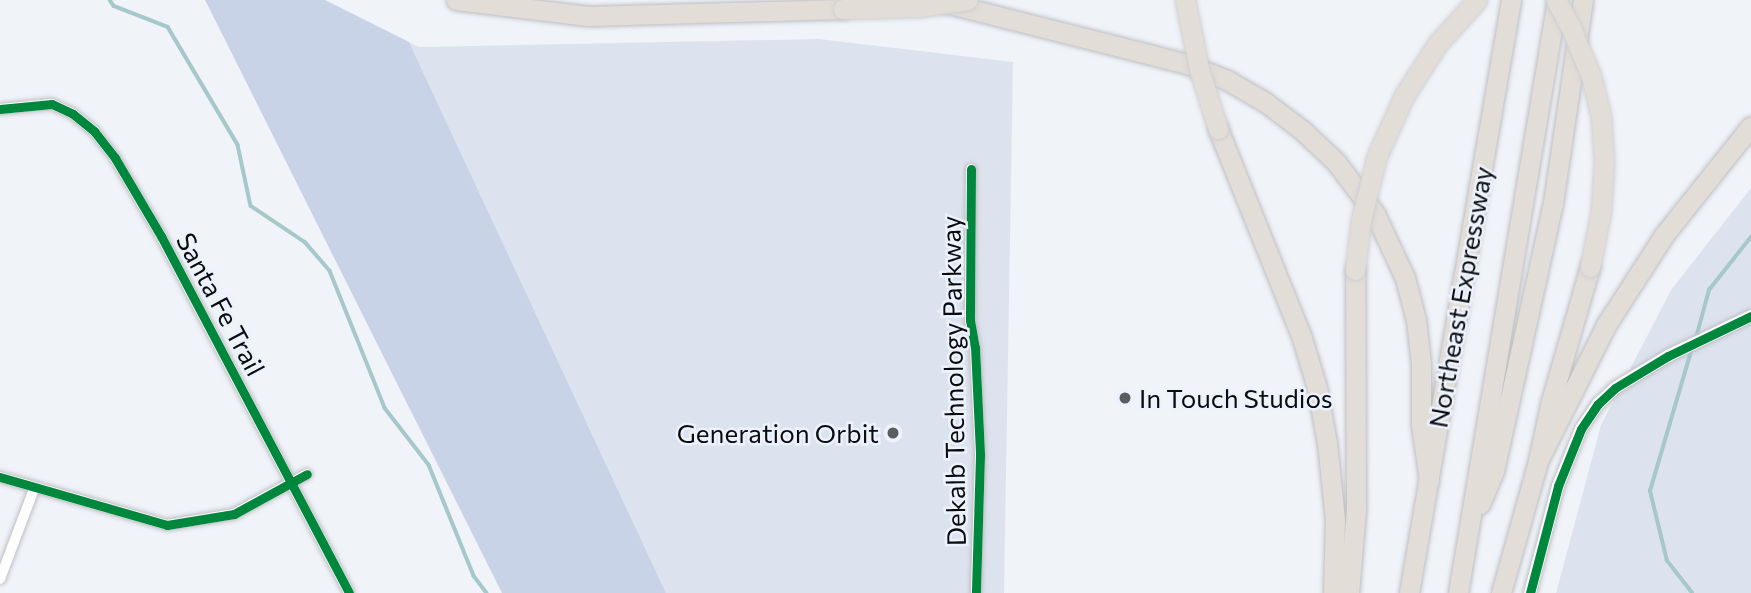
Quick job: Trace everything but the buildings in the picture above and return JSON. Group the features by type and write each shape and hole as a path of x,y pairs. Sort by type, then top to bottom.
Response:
{"highway":[{"path":"456,0 588,16 919,7 968,0"},
{"path":"935,0 1191,65 1227,80 1265,102 1302,130 1336,162 1375,214 1405,278 1416,320 1422,364 1421,425 1429,480"},
{"path":"1185,0 1199,69 1218,129 1302,338 1317,388 1327,443 1335,519 1334,593"},
{"path":"1349,593 1356,509 1355,270 1361,220 1377,156 1404,96 1438,43 1477,0"},
{"name":"Northeast Expressway","path":"1409,593 1511,0"},
{"path":"1501,593 1538,461 1550,401 1590,267 1601,211 1604,163 1601,116 1591,76 1556,0"},
{"name":"Northeast Expressway","path":"1458,593 1556,0"},
{"path":"1467,534 1494,471 1553,203 1583,0"},
{"path":"1538,461 1606,325 1664,235 1751,125"}],"street":[{"name":"Santa Fe Trail","path":"0,109 52,104 73,114 101,140 161,236 349,593"},
{"name":"Dekalb Technology Parkway","path":"971,169 970,320 975,347 980,456 976,593"},
{"path":"1530,593 1558,486 1581,429 1615,388 1668,356 1751,316"},
{"path":"0,477 167,526 234,514 307,474"},
{"path":"0,579 34,489"}],"shaded area":[{"path":"205,0 325,0 409,42 666,593 502,593"},
{"path":"819,39 1013,62 1004,593 666,593 409,42 419,47"},
{"path":"1751,188 1751,593 1556,593 1601,425 1671,290"}],"waterway":[{"path":"110,0 114,6 168,27 238,145 251,206 305,242 330,271 385,408 429,465 474,576 487,593"},
{"path":"1696,338 1709,290 1751,237"},
{"path":"1692,348 1650,491 1667,561 1692,593"}],"cycle path":[{"path":"0,109 52,104 73,114 94,131 115,158 161,236 349,593"},
{"path":"971,169 970,320 975,347 980,455 976,593"},
{"path":"1530,593 1558,486 1581,429 1598,404 1615,388 1668,356 1751,316"},
{"path":"0,477 167,525 234,514 307,474"}],"place":[{"name":"In Touch Studios","path":"1125,398"},
{"name":"Generation Orbit","path":"893,433"}]}
